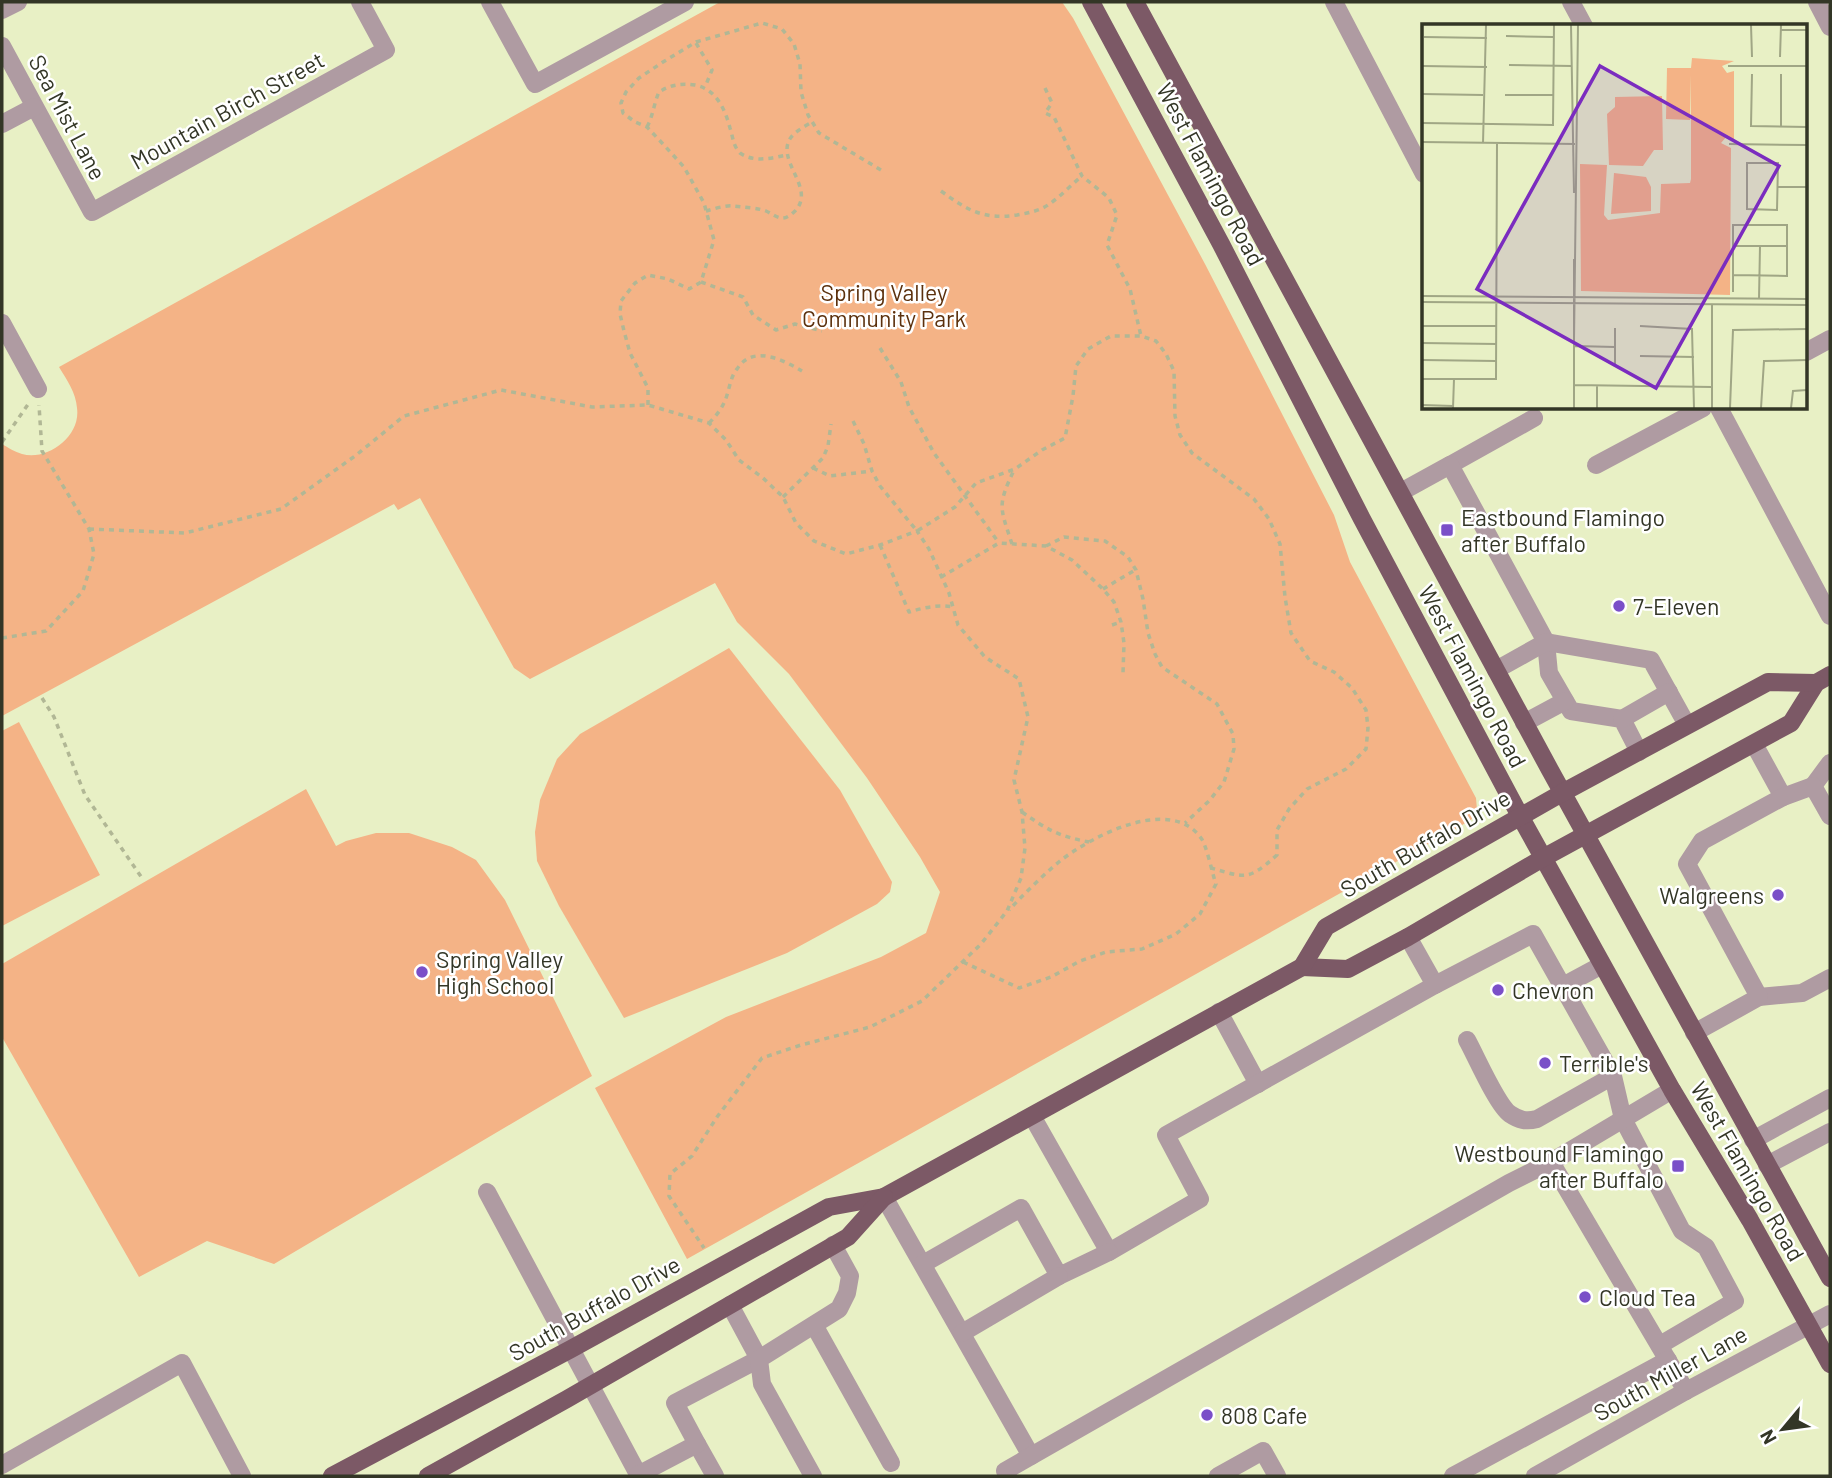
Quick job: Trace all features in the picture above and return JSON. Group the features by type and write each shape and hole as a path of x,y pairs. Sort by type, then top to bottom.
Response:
{"main road":[{"name":"West Flamingo Road","path":"1091,2 1221,244 1362,519 1520,816 1672,1090 1750,1220 1830,1364"},
{"name":"West Flamingo Road","path":"1135,2 1562,793 1830,1278"},
{"name":"South Buffalo Drive","path":"1302,967 1348,969 1408,937 1543,858 1791,723 1823,679"},
{"name":"South Buffalo Drive","path":"332,1476 829,1207 884,1197 1302,967 1326,927 1520,816 1687,725 1768,682 1823,679"},
{"name":"South Buffalo Drive","path":"428,1476 848,1237 884,1197"}],"street":[{"path":"2,10 18,2"},
{"name":"Mountain Birch Street","path":"92,212 386,50 360,2"},
{"path":"490,2 535,84 662,7 685,2"},
{"path":"1334,2 1422,170"},
{"path":"1571,2 1583,24"},
{"path":"1817,2 1830,27"},
{"name":"Sea Mist Lane","path":"2,46 92,212"},
{"path":"2,124 34,107"},
{"path":"2,323 38,389"},
{"path":"1808,351 1830,339"},
{"path":"1596,465 1699,410"},
{"path":"1720,410 1830,616"},
{"path":"1401,492 1534,418"},
{"path":"1450,465 1546,642 1549,673 1571,711 1622,719 1669,692"},
{"path":"1496,670 1546,642 1651,660 1687,725"},
{"path":"1524,723 1565,701"},
{"path":"1622,719 1639,752"},
{"path":"1754,744 1783,797"},
{"path":"1759,997 1686,864 1702,841 1783,797 1813,786 1830,763"},
{"path":"1813,786 1830,816"},
{"path":"962,1333 1200,1199 1166,1135 1435,985 1533,934 1613,1076 1623,1119 1682,1231 1706,1247 1735,1301 1664,1352 1453,1476"},
{"path":"1408,937 1435,985"},
{"path":"1563,986 1602,965"},
{"path":"1694,1033 1759,997 1802,993 1830,978"},
{"path":"1219,1013 1258,1084"},
{"path":"1467,1040 1504,1108 1518,1119 1527,1122 1613,1076"},
{"path":"1008,1476 1005,1471 1509,1183 1551,1162 1672,1090"},
{"path":"1753,1140 1830,1098"},
{"path":"1032,1116 1109,1252"},
{"path":"1767,1165 1830,1132"},
{"path":"1551,1162 1686,1391"},
{"path":"486,1192 638,1475 697,1444"},
{"path":"884,1197 1031,1456"},
{"path":"923,1264 1021,1208 1059,1276"},
{"path":"715,1476 675,1403 759,1359 839,1309 847,1293 850,1276 834,1245"},
{"path":"730,1305 759,1359 762,1384 813,1476"},
{"name":"South Miller Lane","path":"1535,1476 1830,1314"},
{"path":"814,1325 891,1463"},
{"path":"2,1465 182,1363 242,1476"},
{"path":"1218,1476 1264,1451 1277,1476"}],"path":[{"path":"648,405 648,388 630,353 624,331 620,314 621,300 635,283 648,275 668,279 689,289 701,282 714,240 704,203 684,167 647,127 623,113 621,103 626,92 639,78 696,42 762,23 782,29 794,44 800,64 801,92 819,133 881,170"},
{"path":"696,42 712,70 705,87"},
{"path":"647,127 652,119 652,109 659,92 670,85 705,87 717,97 734,144 740,152 752,158 764,159 787,155"},
{"path":"1045,88 1052,103 1045,113 1054,117 1082,176 1109,198 1116,215 1107,245 1130,289 1141,336"},
{"path":"706,211 731,205 765,210 776,218 787,217 796,210 801,201 800,187 787,155 788,143 793,135 812,122"},
{"path":"941,191 962,206 999,218 1031,213 1048,205 1082,176"},
{"path":"701,282 743,297 753,314 776,330 795,324 822,331"},
{"path":"89,529 185,533 281,509 355,456 404,416 501,390 592,407 648,405 709,423 726,440 739,460 783,497 796,523 814,541 846,554 917,531 955,507 976,483 1015,469 1065,438 1076,366 1087,349 1111,336 1141,336 1156,341 1174,371 1175,416 1180,435 1192,453 1254,499 1269,519 1280,544 1291,633 1310,661 1334,673 1352,688 1366,710 1366,749 1346,769 1307,789 1289,809 1278,830 1277,855 1261,870 1243,877 1211,868"},
{"path":"880,348 901,382 909,407 934,453 999,543"},
{"path":"709,423 719,412 736,370 744,360 755,356 770,356 782,359 802,371"},
{"path":"2,442 38,389"},
{"path":"2,638 46,631 83,591 94,554 89,529 42,451 38,389"},
{"path":"853,421 880,486 929,549 958,625 985,657 1018,679 1028,717 1014,780 1022,812 1025,848 1021,878 1007,911"},
{"path":"783,497 823,458 828,446 831,424"},
{"path":"813,468 830,476 872,471"},
{"path":"1012,544 1001,512 1002,494 1015,469"},
{"path":"1046,546 1063,537 1105,541 1128,558 1136,570 1148,633 1162,667 1217,704 1233,734 1234,749 1224,782 1209,801 1185,823"},
{"path":"941,577 999,543 1046,546 1072,560 1104,589 1114,602 1122,622 1123,673"},
{"path":"880,545 909,612 944,605 953,607"},
{"path":"1104,589 1136,570"},
{"path":"1112,625 1122,622"},
{"path":"43,698 54,717 85,795 142,878"},
{"path":"1022,812 1065,838 1089,842"},
{"path":"704,1248 669,1196 670,1174 692,1156 717,1117 762,1058 870,1027 922,1001 981,944 1007,911 1062,860 1089,842 1128,824 1161,818 1185,823 1202,839 1216,884 1200,914 1177,934 1142,949 1106,952 1019,988 963,962"}],"green space":[{"name":"Spring Valley Community Park","path":"720,2 1062,2 1205,264 1334,515 1350,562 1476,798 1477,810 1471,820 687,1259 595,1088 726,1017 881,957 926,933 940,892 867,778 789,674 737,622 715,583 530,679 514,668 420,498 398,510 394,504 2,716 2,444 19,453 42,454 52,450 68,437 74,428 77,408 73,392 59,367"},
{"path":"729,648 840,790 892,882 890,892 877,904 787,953 624,1018 559,906 537,861 535,832 540,800 557,759 580,734"},
{"path":"19,722 100,875 2,926 2,731"},
{"path":"306,789 336,846 376,833 409,833 452,847 476,860 505,900 592,1076 274,1264 207,1241 139,1277 2,1037 2,964"}],"place":[{"name":"Eastbound Flamingo after Buffalo","path":"1447,530"},
{"name":"7-Eleven","path":"1619,606"},
{"name":"Walgreens","path":"1778,895"},
{"name":"Spring Valley High School","path":"422,972"},
{"name":"Chevron","path":"1498,990"},
{"name":"Terrible's","path":"1545,1063"},
{"name":"Westbound Flamingo after Buffalo","path":"1678,1166"},
{"name":"Cloud Tea","path":"1585,1297"},
{"name":"808 Cafe","path":"1207,1415"}]}
